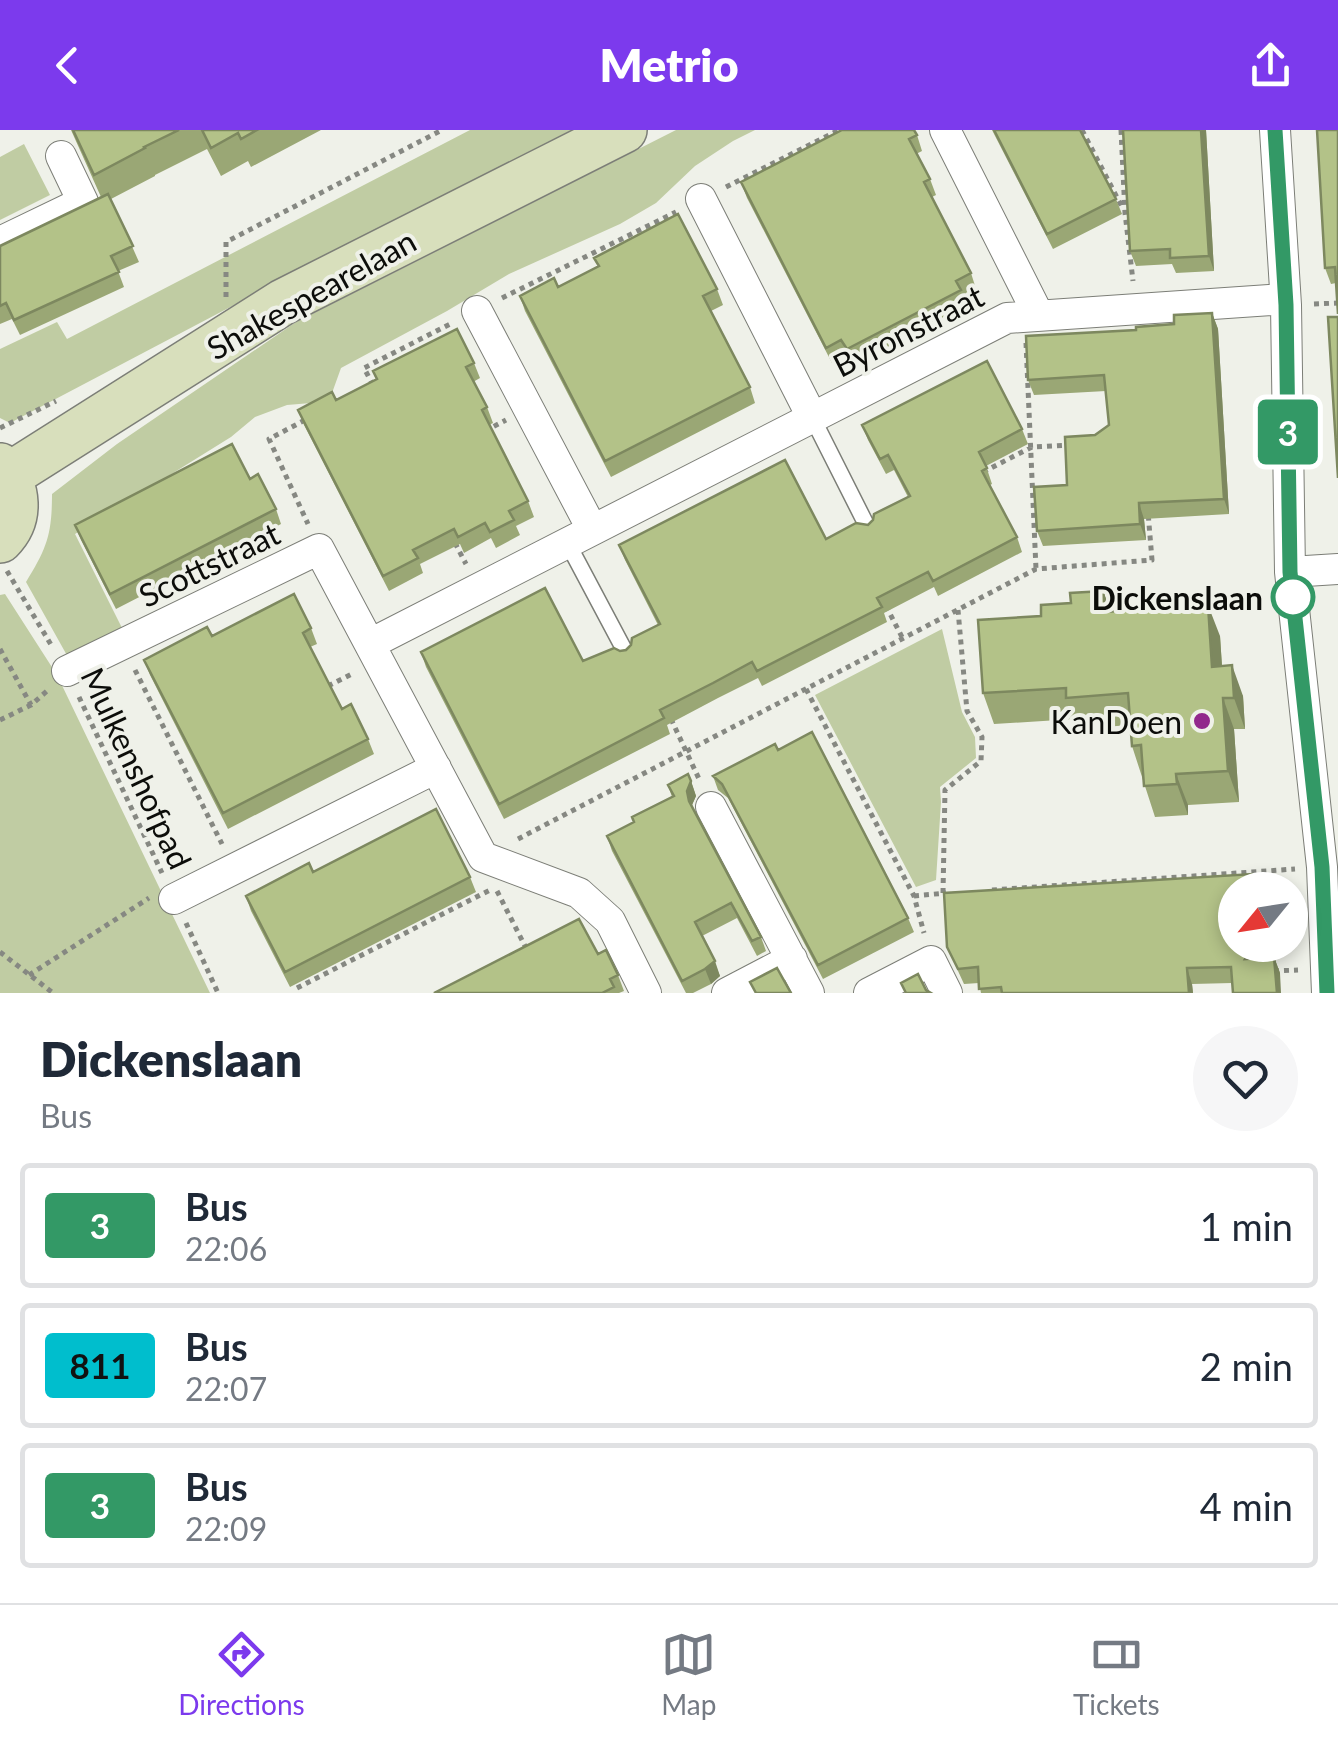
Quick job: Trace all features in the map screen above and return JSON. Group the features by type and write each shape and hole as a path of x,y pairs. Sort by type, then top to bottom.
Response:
{"street":[{"name":"Shakespearelaan","path":"4,471 284,302 624,130"},
{"name":"Byronstraat","path":"945,130 1031,315"},
{"path":"1275,130 1286,299 1290,572 1328,872 1327,980"},
{"path":"0,242 83,202 61,156"},
{"name":"Byronstraat","path":"701,199 812,417"},
{"name":"Byronstraat","path":"374,652 478,588 1006,318 1286,299"},
{"path":"477,311 528,408 580,536"},
{"path":"2,553 16,505 14,490 4,471"},
{"name":"Scottstraat","path":"67,671 319,549 483,858"},
{"path":"1290,572 1338,568"},
{"path":"174,899 436,768"},
{"path":"711,807 810,993"},
{"path":"483,858 578,893 610,921 646,993"},
{"path":"727,993 792,960"},
{"path":"869,993 931,961 947,993"}],"lane":[{"path":"812,417 870,530"},
{"path":"580,536 627,655"}],"path":[{"path":"217,310 228,296 226,242 442,130"},
{"path":"1082,130 1125,213"},
{"path":"1120,130 1136,308"},
{"path":"1031,315 1036,570"},
{"path":"0,428 67,395"},
{"path":"480,434 528,408"},
{"path":"983,472 1032,447 1088,445"},
{"path":"483,858 1036,570 1152,560 1148,502"},
{"path":"452,537 478,588"},
{"name":"Mulkenshofpad","path":"2,553 67,671 218,993"},
{"path":"886,606 903,638"},
{"path":"943,894 945,790 982,761 982,736 967,711 958,610"},
{"path":"122,645 235,868"},
{"path":"0,648 31,706"},
{"path":"313,694 374,652"},
{"path":"0,720 31,706 67,671"},
{"path":"806,689 914,896 931,961"},
{"path":"670,718 688,751"},
{"path":"980,891 1328,872"},
{"path":"297,988 495,888 530,956"},
{"path":"29,974 160,890 174,899"},
{"path":"914,896 962,892"},
{"path":"0,952 53,993"},
{"path":"1270,971 1327,980"}],"green space":[{"path":"470,130 578,130 10,423 0,418 0,349 57,322 67,339"},
{"path":"676,130 755,130 695,166 656,203 620,224 509,274 341,368 327,407 311,403 287,405 255,417 231,437 75,534 124,632 69,659 26,582 47,540 52,494 117,444 296,322"},
{"path":"24,144 50,195 0,220 0,157"},
{"path":"5,594 57,675 210,993 0,993 0,595"},
{"path":"942,629 962,712 975,737 976,758 940,787 936,880 916,887 815,695"}],"building":[{"path":"73,130 179,130 94,175"},
{"path":"202,130 257,130 241,139 238,133 211,148"},
{"path":"842,130 914,130 917,135 909,139 930,179 924,182 971,273 956,281 961,290 847,349 841,340 826,348 741,182"},
{"path":"994,130 1080,130 1116,199 1047,234"},
{"path":"1123,130 1201,130 1209,256 1170,258 1170,249 1130,251"},
{"path":"1317,130 1338,130 1338,314 1335,267 1325,268"},
{"path":"108,194 133,246 111,256 119,272 14,320 6,303 0,306 0,246"},
{"path":"678,214 717,289 703,296 750,387 605,461 520,296 554,278 558,287 599,266 594,258"},
{"path":"1212,313 1224,499 1139,503 1140,524 1037,531 1034,487 1067,485 1065,437 1095,435 1109,425 1104,375 1028,380 1026,336 1136,330 1174,324 1174,315"},
{"path":"1328,317 1338,317 1338,478"},
{"path":"457,329 474,363 466,367 487,407 482,410 528,501 509,511 514,520 490,532 485,523 458,537 454,529 413,550 418,558 383,576 298,410 332,392 336,400 377,379 373,371"},
{"path":"987,361 1022,429 979,452 987,468 982,471 1017,537 933,581 928,572 877,598 882,607 757,671 752,662 660,710 664,718 499,804 421,652 545,588 583,661 614,648 626,650 632,638 660,624 619,545 785,460 826,539 856,523 868,525 874,514 910,496 888,455 880,459 862,425"},
{"path":"232,444 250,479 258,474 276,509 110,594 75,525"},
{"name":"KanDoen","path":"1103,591 1105,612 1208,605 1212,667 1232,665 1234,698 1223,698 1228,771 1176,774 1177,784 1144,786 1141,745 1132,746 1128,693 1066,698 1066,688 983,693 978,620 1041,616 1041,605 1071,603 1070,593"},
{"path":"294,594 311,628 303,633 342,709 351,704 368,739 223,813 144,660 207,627 212,636"},
{"path":"812,732 908,918 818,965 722,784 713,776 775,744 778,750"},
{"path":"688,774 689,801 761,937 752,941 731,903 695,922 715,961 682,981 607,836 634,822 632,817 674,796 668,785"},
{"path":"436,809 470,877 285,972 246,896 309,863 313,872"},
{"path":"1218,876 1218,962 1274,962 1277,993 1233,993 1231,967 1187,968 1189,993 1002,993 1001,987 979,989 978,967 958,969 947,947 944,893"},
{"path":"579,919 598,954 606,950 618,975 610,979 614,987 602,993 434,993"},
{"path":"777,968 791,993 756,993 750,982"},
{"path":"918,974 931,993 906,993 901,983"}],"bus line":[{"name":"3","path":"1275,130 1286,305 1290,572 1322,867 1327,993"}],"place":[{"name":"Dickenslaan","path":"1293,597"},
{"name":"KanDoen","path":"1202,721"}]}
